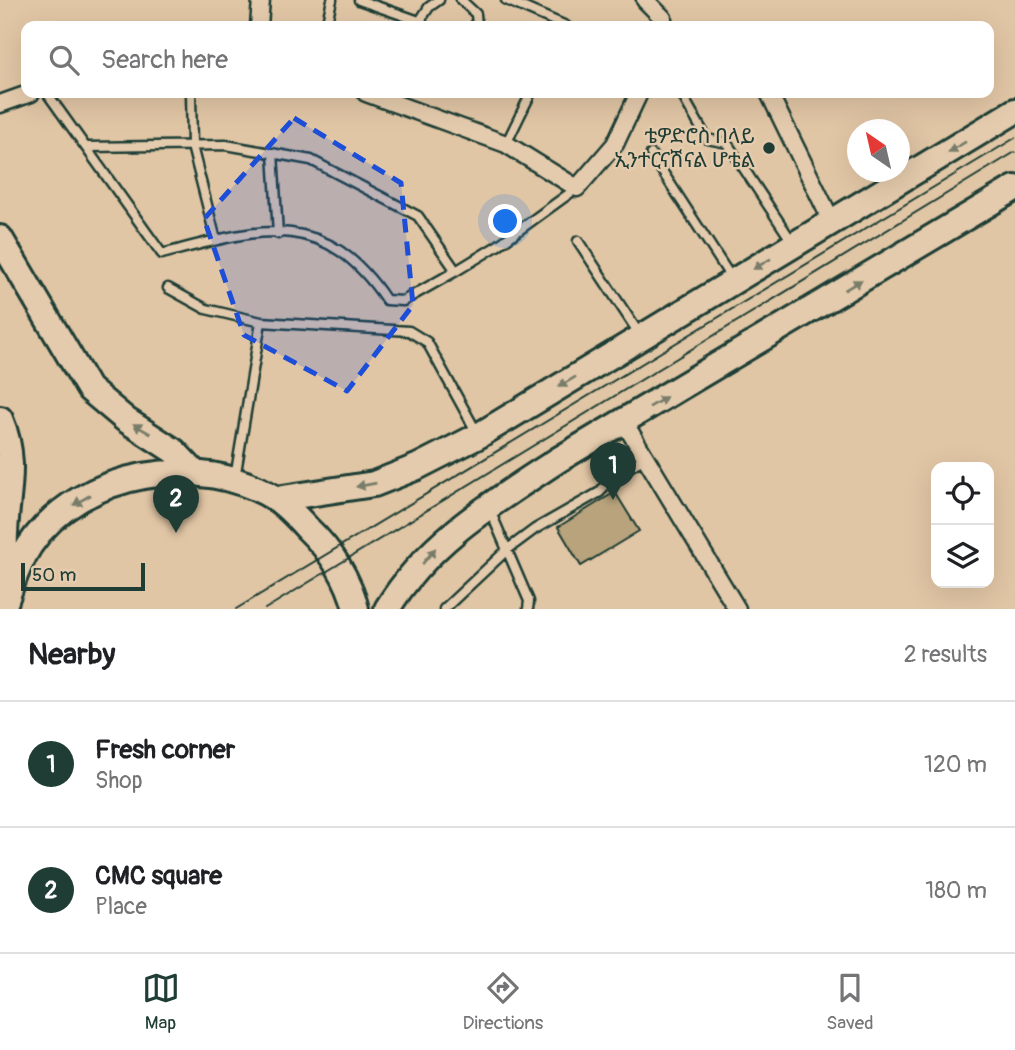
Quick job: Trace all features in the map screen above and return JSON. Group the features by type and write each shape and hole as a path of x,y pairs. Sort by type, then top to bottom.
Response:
{"main road":[{"path":"276,499 374,484 417,467 478,436 1015,111"},
{"path":"394,607 443,539 488,506 1015,188"},
{"path":"0,237 26,286 89,389 125,420 174,451 194,472"},
{"path":"0,419 9,444 12,470 5,552 10,585"},
{"path":"3,609 10,585 31,545 62,512 101,489 144,475 194,472 234,480 276,499 331,552 356,609"}],"street":[{"path":"259,21 261,0"},
{"path":"645,0 663,18 662,21"},
{"path":"0,104 21,97"},
{"path":"401,98 506,144 577,188 615,144 637,98"},
{"path":"771,98 832,222"},
{"path":"624,422 737,609"}],"lane":[{"path":"327,21 332,0"},
{"path":"359,0 410,21"},
{"path":"423,21 439,0"},
{"path":"461,0 476,14 477,21"},
{"path":"506,0 554,21"},
{"path":"51,98 162,254 257,232 312,236 338,246 371,277 386,300 403,301 498,247 577,188"},
{"path":"191,98 192,146 216,240"},
{"path":"506,144 529,98"},
{"path":"684,98 707,139 727,143 794,245"},
{"path":"87,147 226,145 311,160 418,216 456,271"},
{"path":"273,153 278,234"},
{"path":"651,154 734,281"},
{"path":"578,241 641,337"},
{"path":"168,288 206,309 261,322 418,334 427,342 478,436"},
{"path":"234,480 261,322"},
{"path":"444,609 508,549 535,529 600,492 610,478 645,458"},
{"path":"488,506 508,549 528,601 528,609"}],"highlighted area":[{"path":"294,118 401,183 413,305 347,391 244,335 204,219"}],"building":[{"path":"615,492 639,531 581,566 558,527"}],"tram line":[{"path":"236,609 1015,138"},
{"path":"265,609 1015,152"}],"place":[{"name":"ቴዎድሮስ በላይ ኢንተርናሽናል ሆቴል","path":"769,148"},
{"name":"Fresh corner","path":"613,500"},
{"name":"CMC square","path":"176,533"}]}
